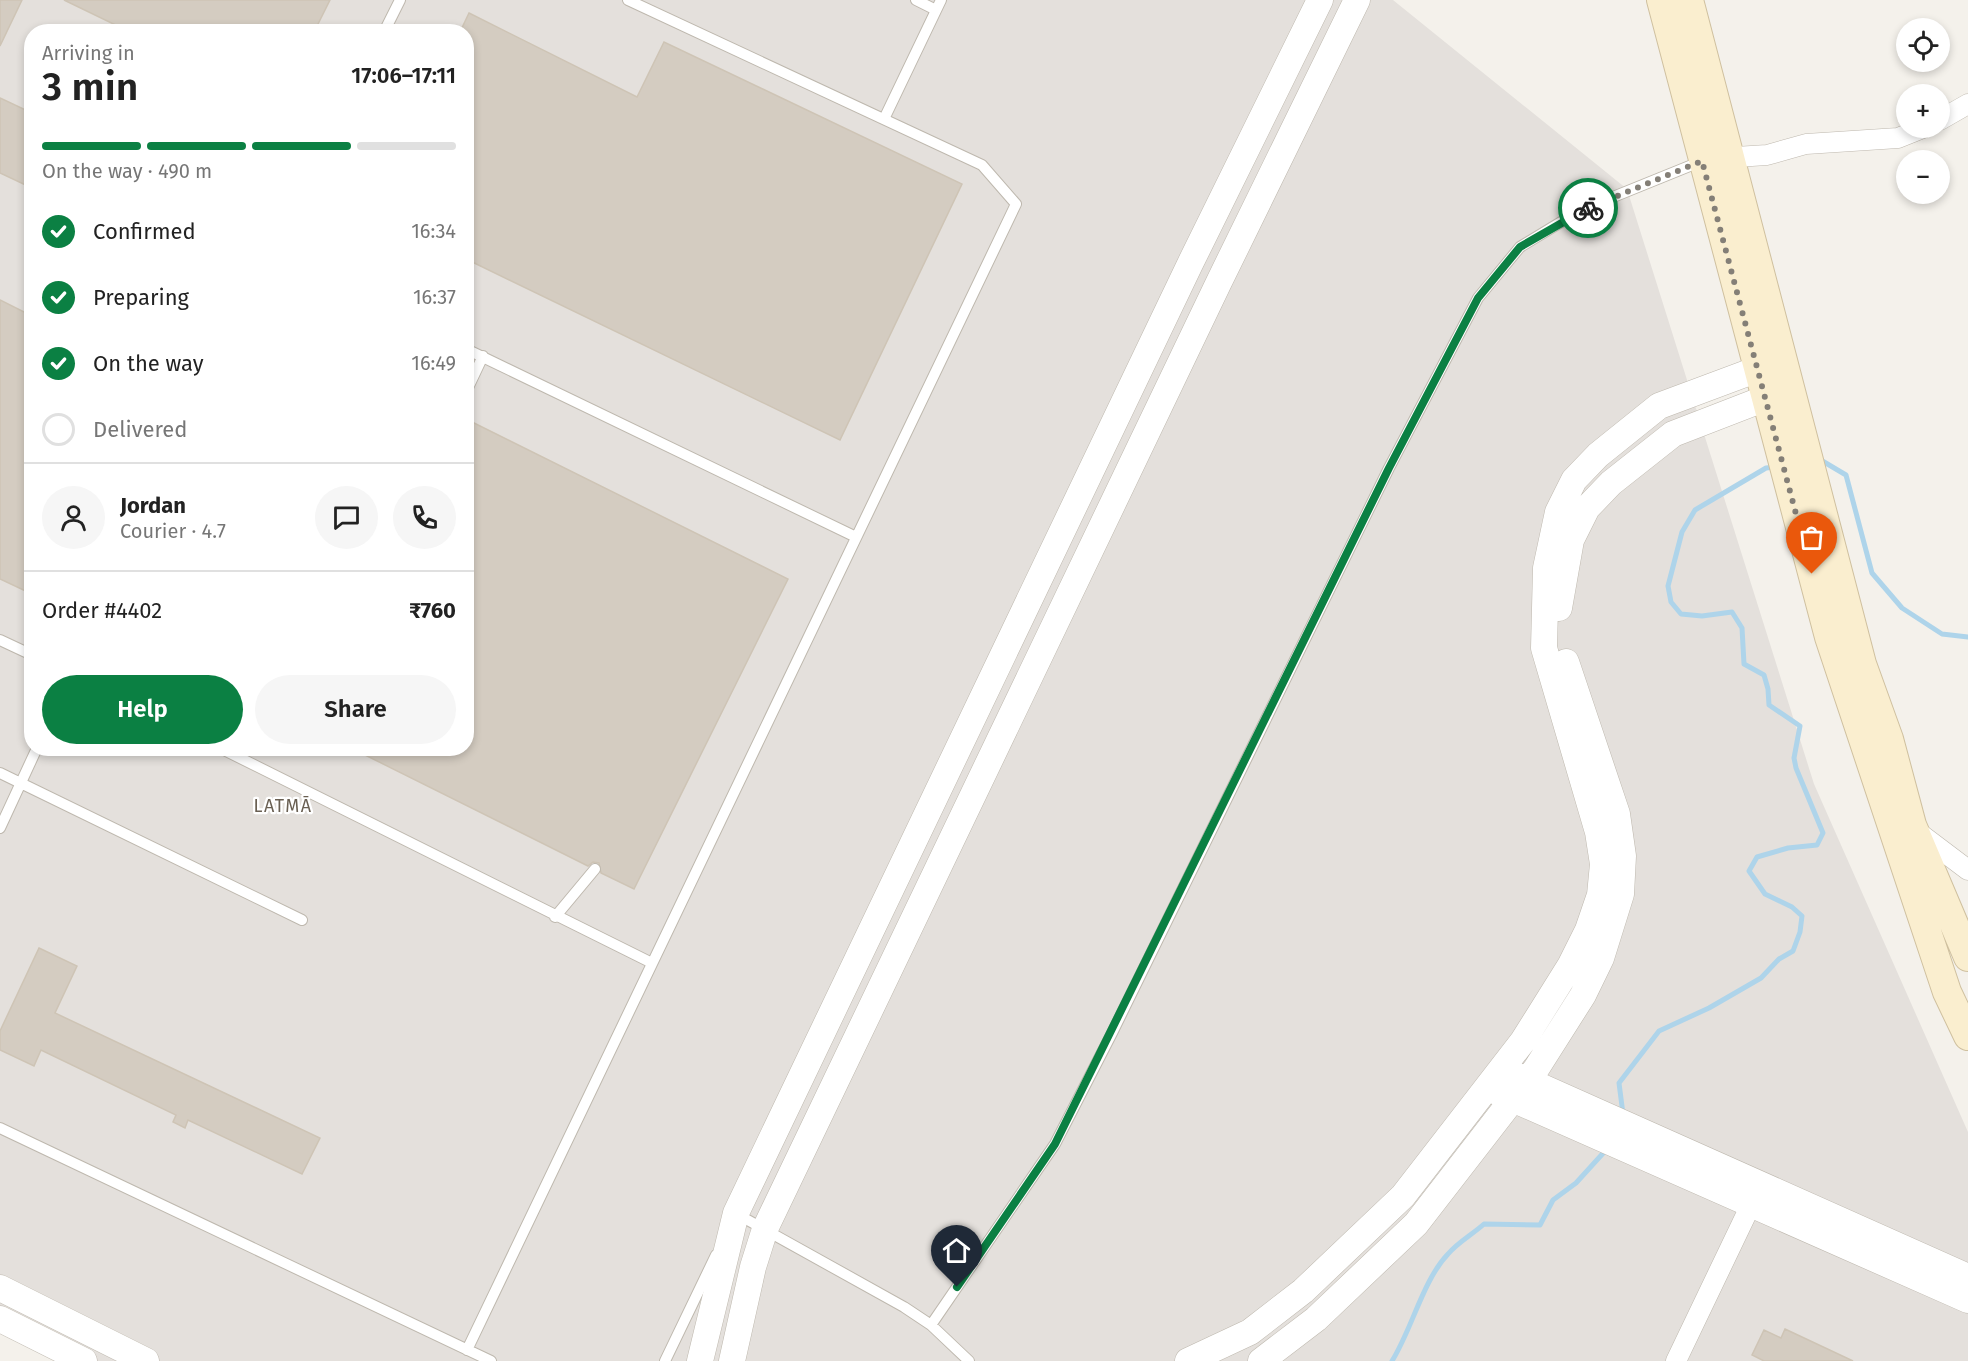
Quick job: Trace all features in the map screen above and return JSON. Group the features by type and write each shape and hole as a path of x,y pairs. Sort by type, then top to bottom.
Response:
{"main road":[{"path":"1660,0 1702,161 1770,365 1792,443 1803,488 1836,660 1947,992 1968,1036"},
{"path":"1689,0 1731,157 1770,365"},
{"path":"1803,488 1889,739 1914,830 1968,957"}],"street":[{"path":"700,1361 735,1213 1185,275 1320,0"},
{"path":"732,1361 753,1267 765,1229 1218,284 1357,0"},
{"path":"1950,114 1968,104"},
{"path":"1702,161 1767,155 1806,144 1898,138"},
{"path":"1188,1361 1250,1332 1303,1291 1403,1196 1523,1041 1570,966 1588,930 1600,896 1603,864 1598,832 1544,648 1546,568 1558,512 1574,480 1598,455 1659,406 1770,365"},
{"path":"1261,1361 1316,1319 1416,1224 1520,1090 1583,995 1597,968 1622,894 1623,856 1617,813 1557,634 1559,596 1571,540 1587,508 1611,483 1673,434 1778,393"},
{"path":"1914,830 1968,870"},
{"path":"1494,1078 1756,1195 1968,1300"},
{"path":"1756,1195 1968,1277"},
{"path":"1676,1361 1756,1195"},
{"path":"0,1288 146,1361"},
{"path":"0,1319 84,1361"}],"lane":[{"path":"388,24 400,0"},
{"path":"467,1350 1016,204 982,165 628,0"},
{"path":"884,119 938,5 916,0"},
{"path":"932,1325 1055,1144 1389,468 1478,298 1520,247 1581,210 1702,161"},
{"path":"474,352 856,537"},
{"path":"474,375 483,356"},
{"path":"0,640 24,651"},
{"path":"0,828 34,756"},
{"path":"236,756 555,917 652,963"},
{"path":"0,773 302,920"},
{"path":"555,917 595,869"},
{"path":"0,1128 491,1361"},
{"path":"665,1361 735,1213 891,1299 932,1325 969,1361"}],"shaded area":[{"path":"0,0 1393,0 1627,189 1814,784 1968,1132 1968,1361 61,1361 0,1330"}],"building":[{"path":"0,0 22,0 0,46"},
{"path":"64,0 330,0 318,24 114,24"},
{"path":"469,13 637,97 664,42 962,184 840,440 474,263 474,24 464,24"},
{"path":"0,98 24,109 24,184 0,173"},
{"path":"0,300 24,312 24,590 0,579"},
{"path":"474,423 788,579 634,889 601,873 599,863 593,862 588,866 367,756 474,756"},
{"path":"39,948 77,966 55,1013 320,1138 302,1174 188,1120 185,1128 173,1122 176,1115 41,1050 34,1066 0,1050 0,1031"},
{"path":"1785,1329 1853,1361 1764,1361 1752,1355 1764,1330 1781,1338"}],"waterway":[{"path":"1819,459 1846,475 1872,573 1902,608 1942,634 1968,637"},
{"path":"1623,1114 1619,1083 1659,1031 1709,1008 1761,978 1779,959 1793,951 1800,932 1802,916 1792,907 1765,894 1749,871 1757,857 1788,848 1817,845 1823,833 1796,768 1794,758 1800,726 1769,705 1764,675 1744,664 1742,628 1732,612 1702,616 1681,614 1671,602 1668,586 1682,532 1695,510 1766,468 1775,467"},
{"path":"1392,1361 1432,1277 1452,1250 1484,1224 1540,1225 1553,1200 1576,1183 1606,1150"}],"way so far":[{"path":"1588,208 1702,161 1812,574"}],"district":[{"name":"LATMĀ","path":"283,806"}],"route":[{"path":"957,1287 1055,1144 1112,1033 1389,468 1478,298 1520,247 1588,208"}]}
